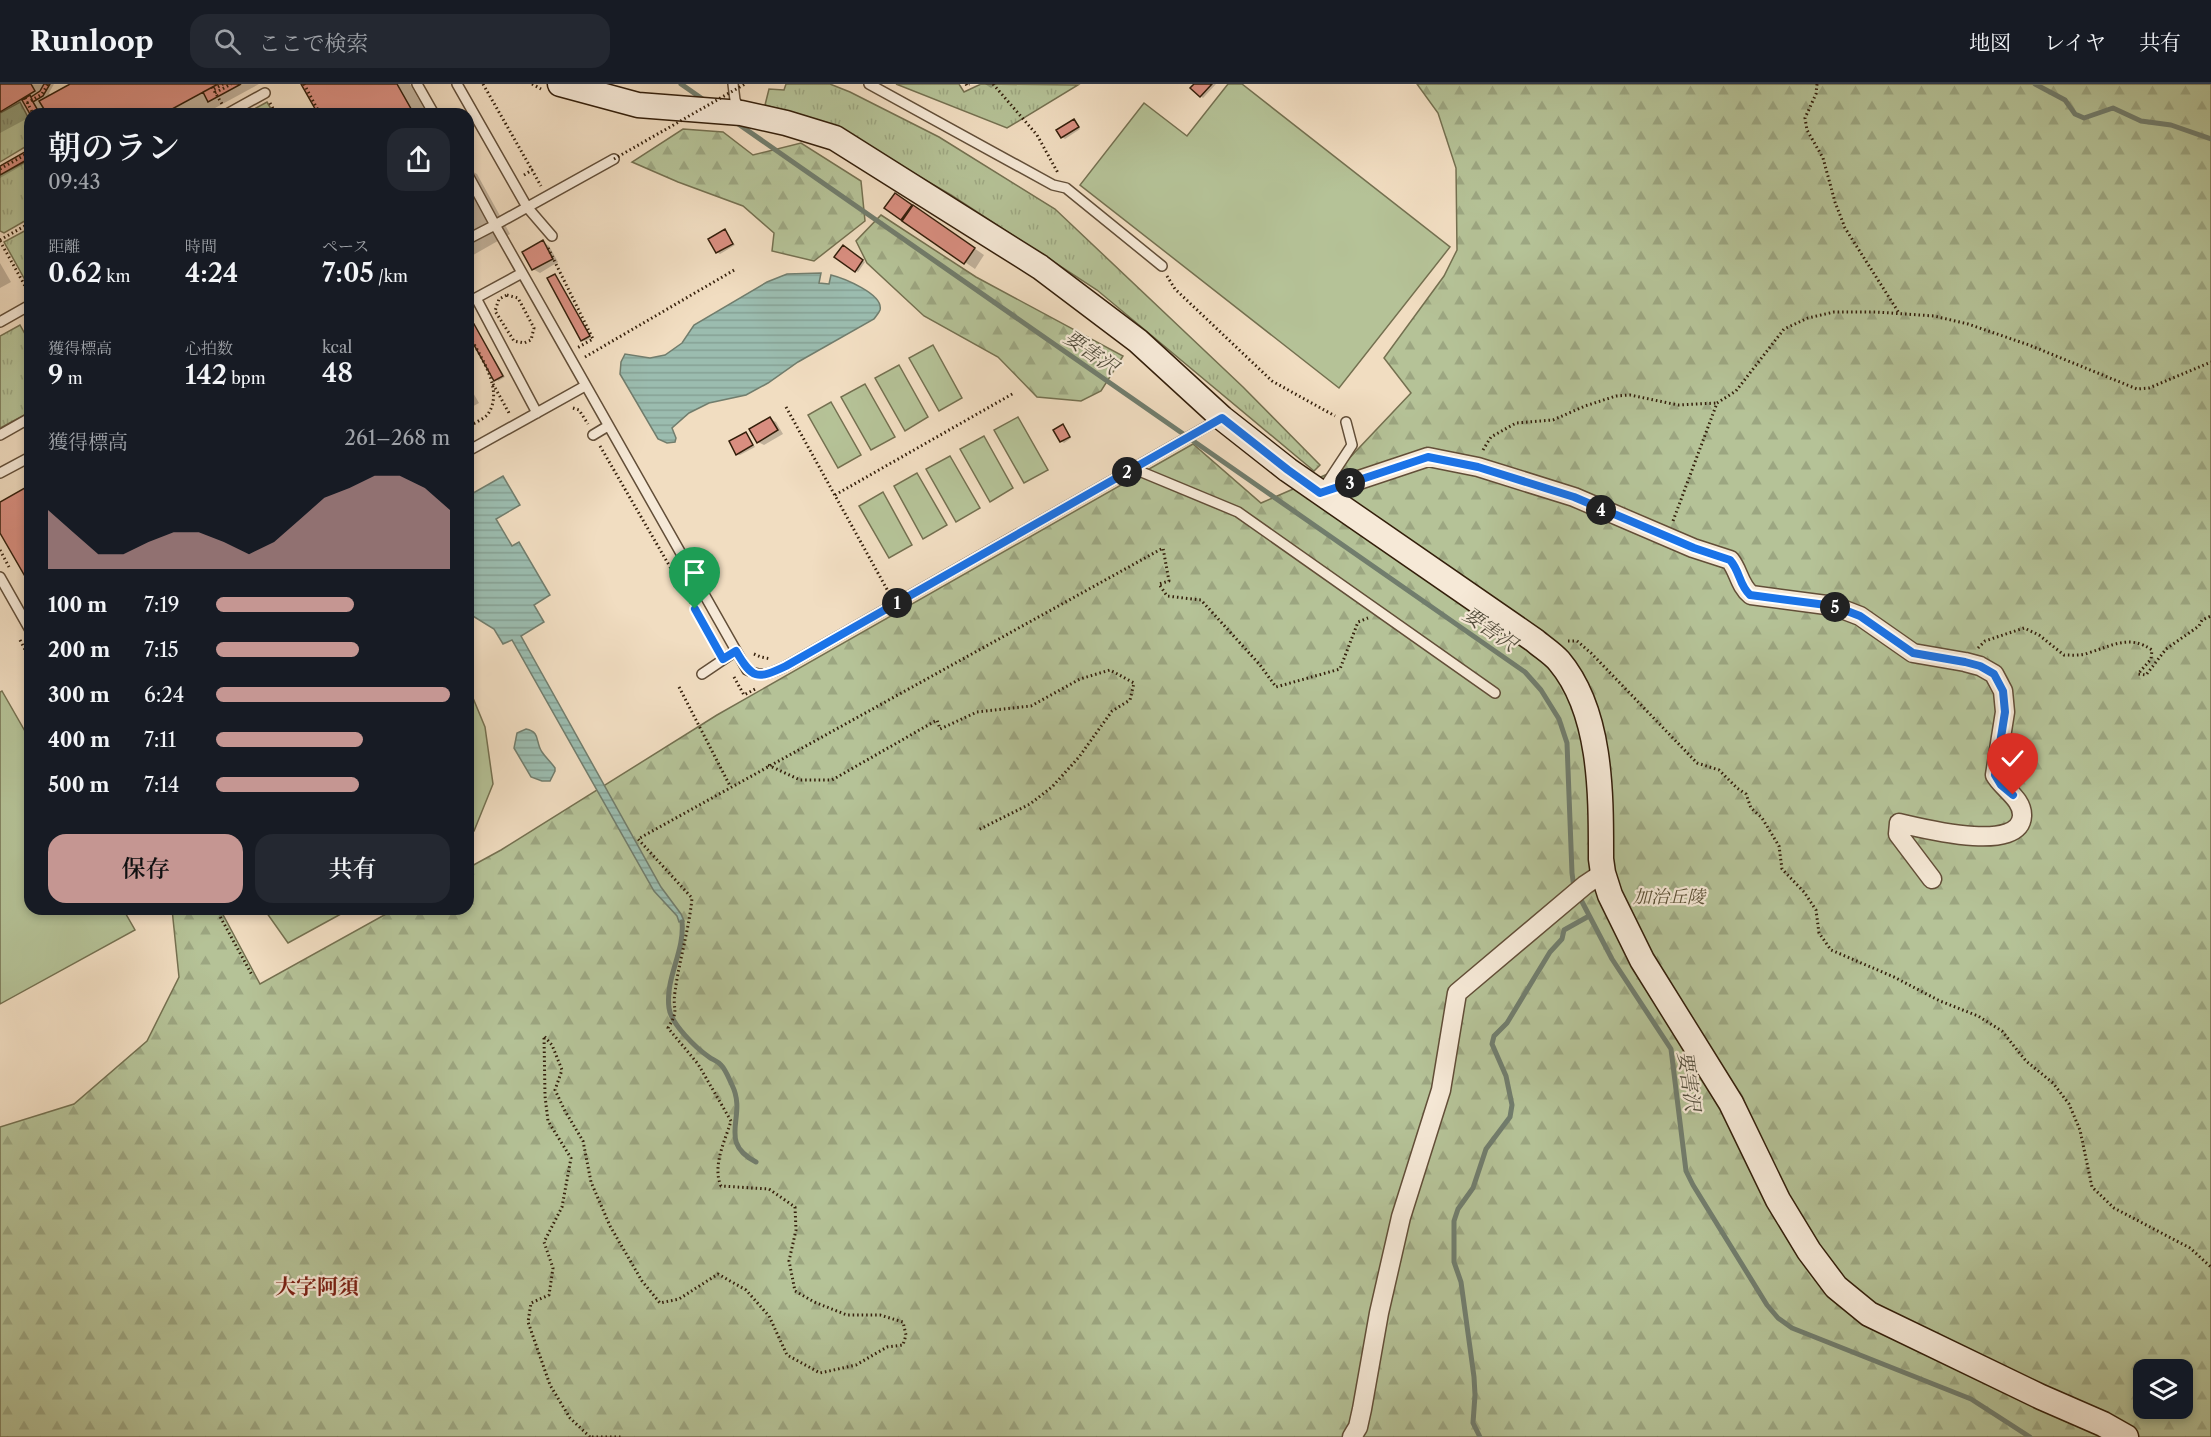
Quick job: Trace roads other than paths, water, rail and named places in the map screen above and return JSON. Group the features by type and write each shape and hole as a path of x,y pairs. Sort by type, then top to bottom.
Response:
{"street":[{"path":"560,84 638,105 740,113 786,123 836,138 1040,267 1138,341 1222,418 1288,470 1534,640 1558,660 1576,689 1589,718 1598,764 1594,879 1610,895 1642,960 1731,1103 1778,1200 1809,1251 1836,1287 1869,1314 2126,1437"},
{"path":"1320,493 1428,457 1472,466 1574,497 1667,537 1730,560 1734,564 1740,582 1750,595 1834,606 1860,616 1913,653 1970,663 1994,674 2003,691 2005,712 1995,775 2001,785 2013,795 2020,807 2022,817 2016,828 2008,834 1964,836 1899,823 1898,834 1932,879"},
{"path":"1352,1437 1358,1427 1379,1314 1401,1217 1441,1090 1457,993 1594,879"}],"lane":[{"path":"417,84 431,108"},
{"path":"458,84 471,108"},
{"path":"733,84 735,100 740,113"},
{"path":"869,84 1053,185 1066,188 1162,266"},
{"path":"238,108 265,93"},
{"path":"474,113 527,207 549,239"},
{"path":"474,236 614,159"},
{"path":"474,186 736,651 747,670 756,674 766,675 786,666 1222,418"},
{"path":"522,273 476,298 537,413"},
{"path":"0,322 24,308"},
{"path":"474,448 585,386"},
{"path":"0,435 24,421"},
{"path":"1320,493 1352,445 1346,422"},
{"path":"593,435 608,426"},
{"path":"0,473 24,460"},
{"path":"1132,468 1238,512 1495,693"},
{"path":"0,577 24,619"},
{"path":"702,674 736,651"}],"waterway":[{"name":"要害沢","path":"681,84 704,100"},
{"path":"2035,84 2065,100 2075,114 2084,118 2113,108 2141,121 2171,125 2211,139"},
{"name":"要害沢","path":"734,121 1525,672 1541,690 1559,719 1567,743 1574,888"},
{"name":"要害沢","path":"1579,896 1612,959 1671,1049 1686,1171 1767,1305 1778,1318 1792,1328 1971,1399 2030,1437"},
{"path":"1480,1437 1473,1423 1474,1377 1461,1282 1454,1262 1454,1221 1458,1209 1473,1188 1486,1149 1510,1117 1512,1105 1506,1076 1492,1044 1494,1036 1507,1023 1550,952 1562,939 1564,930 1589,916"},
{"path":"682,922 681,943 670,986 669,1008 674,1021 691,1042 720,1064 726,1072 736,1097 735,1137 744,1154 756,1162"}],"district":[{"name":"大字阿須","path":"317,1287"}],"park label":[{"name":"加治丘陵","path":"1669,897"}]}
